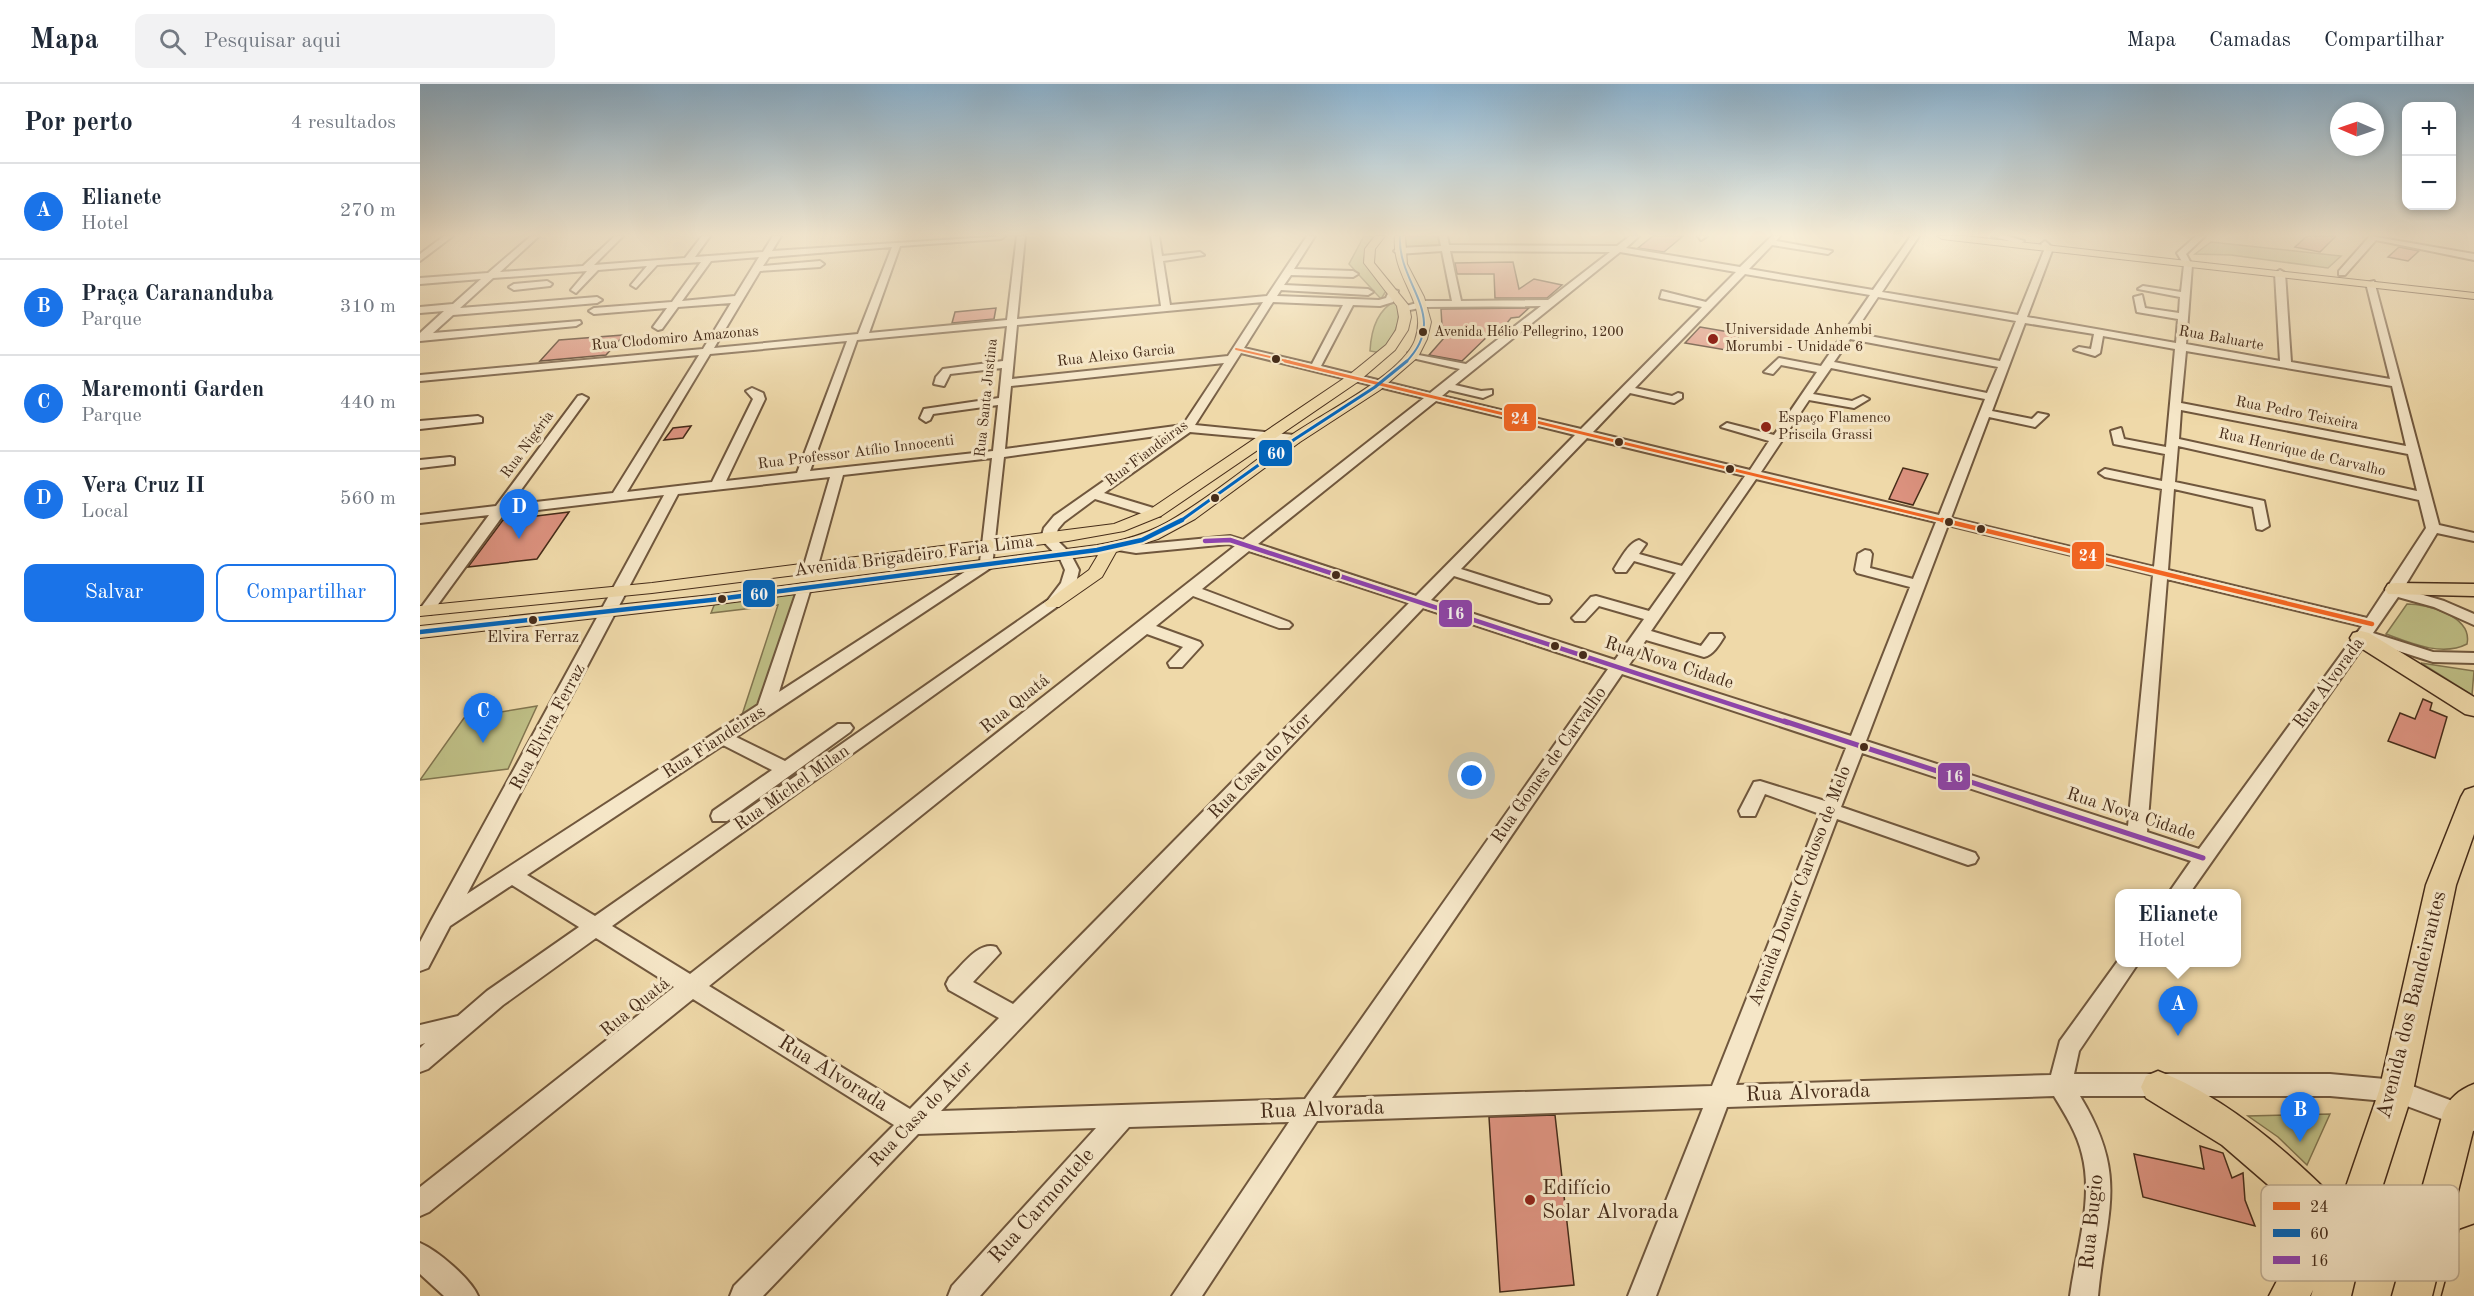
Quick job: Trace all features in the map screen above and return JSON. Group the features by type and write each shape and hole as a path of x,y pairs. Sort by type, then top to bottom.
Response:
{"highway":[{"path":"2395,590 2474,590"},
{"path":"2366,632 2474,708"},
{"name":"Avenida dos Bandeirantes","path":"2365,1185 2396,1090 2441,885 2474,796"},
{"path":"2158,1087 2235,1133 2296,1185"},
{"path":"2446,1185 2469,1111"},
{"path":"2462,1296 2474,1244"},
{"path":"2289,1296 2296,1281"},
{"name":"Avenida dos Bandeirantes","path":"2331,1296 2335,1281"},
{"path":"2412,1296 2417,1281"}],"main road":[{"path":"1394,293 1403,310"},
{"path":"1412,355 1425,326 1423,304 1417,293"},
{"path":"2447,293 2474,296"},
{"name":"Avenida Brigadeiro Faria Lima","path":"420,632 804,588 987,555 1048,539 1118,528 1155,513 1354,378 1391,347 1402,330 1403,310"},
{"name":"Avenida Brigadeiro Faria Lima","path":"422,612 810,568 987,555 1064,554 1114,547 1147,538 1179,522 1294,439 1378,383 1412,355"},
{"path":"1053,603 1096,573 1114,547"}],"street":[{"path":"421,338 470,293"},
{"path":"658,327 684,293"},
{"path":"617,497 743,293"},
{"path":"802,476 877,293"},
{"name":"Rua Santa Justina","path":"987,555 1015,293"},
{"path":"1163,293 1166,309"},
{"name":"Rua Fiandeiras","path":"1048,539 1059,519 1187,428 1273,293"},
{"name":"Rua Clodomiro Amazonas","path":"420,378 1269,299 1349,303 1386,302 1390,300 1392,293"},
{"path":"1455,293 1457,304"},
{"name":"Rua Quatá","path":"420,1203 1563,293"},
{"path":"1665,293 1663,296 1708,305"},
{"name":"Rua Casa do Ator","path":"744,1296 1720,293"},
{"name":"Rua Baluarte","path":"1867,293 2397,384"},
{"name":"Avenida Doutor Cardoso de Melo","path":"1642,1296 2031,293"},
{"path":"2142,293 2139,309 2183,317"},
{"path":"2137,836 2185,295 2164,293"},
{"path":"2281,293 2286,366"},
{"path":"2373,293 2433,528 2474,537"},
{"name":"Rua Gomes de Carvalho","path":"1186,1296 1310,1110 1617,666 1753,474 1875,294"},
{"path":"594,311 739,299"},
{"path":"420,310 597,300"},
{"path":"1315,368 1349,303"},
{"path":"1403,310 1423,304 1550,303"},
{"path":"609,322 620,309"},
{"path":"421,338 576,323"},
{"path":"2079,350 2095,353 2099,333"},
{"path":"1847,335 2004,365"},
{"name":"Rua Aleixo Garcia","path":"1005,383 1233,354 1315,368 1378,383 1439,391"},
{"path":"1412,355 1468,368"},
{"path":"1770,372 1779,361 1991,397"},
{"path":"940,384 941,376 946,371 1007,364"},
{"path":"1626,389 1674,400 1678,396"},
{"path":"717,486 759,399 759,395 752,391"},
{"path":"1439,391 1483,395 1488,392"},
{"path":"1439,391 1583,433 2160,572 2366,632 2415,653 2451,659 2474,658"},
{"path":"1806,396 1854,405 1863,399"},
{"name":"Rua Nigéria","path":"422,612 501,510 582,398"},
{"path":"926,418 928,411 1003,402"},
{"name":"Rua Pedro Teixeira","path":"2175,405 2414,451"},
{"path":"1985,413 2035,423 2042,415"},
{"path":"420,425 478,420"},
{"name":"Rua Professor Atílio Innocenti","path":"420,519 997,454 1187,428 1221,429 1294,439"},
{"path":"1726,428 1776,439"},
{"name":"Rua Henrique de Carvalho","path":"2117,431 2118,441 2172,446 2426,497"},
{"path":"420,464 450,461"},
{"path":"2105,471 2259,504 2262,526"},
{"path":"810,568 838,472"},
{"name":"Rua Elvira Ferraz","path":"420,963 673,491"},
{"path":"1092,494 1155,513"},
{"name":"Rua Alvorada","path":"2181,889 2366,632 2433,528"},
{"path":"1048,539 1064,554"},
{"name":"Rua Nova Cidade","path":"1114,547 1136,549 1223,539 1246,545 2203,858"},
{"path":"1621,569 1634,550 1684,571"},
{"name":"Rua Michel Milan","path":"465,1022 1053,603 1071,583 1074,573 1072,565 1064,554"},
{"path":"1865,554 1862,570 1918,585"},
{"name":"Rua Fiandeiras","path":"441,921 766,708 987,555"},
{"path":"1450,570 1544,600"},
{"path":"766,708 804,588"},
{"path":"1190,590 1284,625"},
{"path":"2395,590 2439,604 2474,620"},
{"path":"1580,618 1596,600 1706,652 1716,637"},
{"path":"1143,627 1194,645 1176,663"},
{"path":"720,816 844,728"},
{"path":"722,737 786,769"},
{"path":"1748,811 1761,788 1764,787 1968,858"},
{"name":"Rua Alvorada","path":"512,875 912,1123 2060,1085 2158,1087 2330,1085 2396,1090 2469,1111"},
{"path":"989,953 957,984 1017,1016"},
{"path":"2060,1085 2068,1048 2126,967"},
{"path":"420,1035 436,1033 465,1022"},
{"path":"420,1062 465,1022"},
{"name":"Rua Bugio","path":"2060,1085 2087,1131 2098,1164 2099,1185 2088,1294"},
{"name":"Rua Carmontele","path":"962,1296 1122,1116"},
{"path":"420,1256 464,1296"}],"green space":[{"path":"1375,293 1385,293 1381,299"},
{"path":"1395,301 1399,315 1393,335 1381,353 1370,351 1379,316"},
{"path":"797,592 761,707 740,721 778,605 711,613 715,603"},
{"path":"2407,604 2436,609 2456,619 2467,634 2467,644 2457,648 2437,649 2416,645 2386,634"},
{"path":"2421,663 2474,671 2472,695"},
{"path":"537,706 508,769 420,780 464,718"},
{"path":"2330,1114 2307,1165 2278,1137 2248,1116"}],"building":[{"path":"1495,293 1553,293 1547,298 1495,298"},
{"path":"996,308 994,319 952,323 955,312"},
{"path":"1529,308 1519,317 1511,318 1499,333 1492,332 1462,361 1429,355 1451,330 1442,326 1441,309"},
{"name":"Universidade Anhembi Morumbi - Unidade 6","path":"1700,327 1741,334 1726,350 1685,343"},
{"path":"624,335 606,355 540,361 559,340"},
{"path":"691,426 683,438 664,440 673,428"},
{"path":"1903,468 1928,474 1913,505 1889,499"},
{"path":"569,512 537,559 468,567 503,520"},
{"path":"2423,699 2432,703 2430,710 2447,717 2435,758 2388,741 2400,713 2415,719"},
{"name":"Edifício Solar Alvorada","path":"1555,1115 1574,1285 1500,1292 1489,1117"},
{"path":"2200,1146 2223,1153 2232,1178 2243,1173 2245,1200 2255,1226 2143,1197 2134,1154 2204,1169"}],"transit line":[{"name":"60","path":"420,632 711,600 1097,550 1152,536 1208,503 1295,439 1375,387 1404,365 1418,346 1425,322 1416,293"},
{"name":"24","path":"1236,349 2372,624"},
{"name":"16","path":"1205,541 1230,540 2203,858"}],"place":[{"name":"Avenida Hélio Pellegrino, 1200","path":"1423,332"},
{"name":"Universidade Anhembi Morumbi - Unidade 6","path":"1713,339"},
{"name":"Espaço Flamenco Priscila Grassi","path":"1766,427"},
{"name":"Vera Cruz II","path":"519,539"},
{"name":"Elvira Ferraz","path":"533,620"},
{"name":"Maremonti Garden","path":"483,743"},
{"name":"Elianete","path":"2178,1036"},
{"name":"Praça Carananduba","path":"2300,1142"},
{"name":"Edifício Solar Alvorada","path":"1530,1200"}]}
